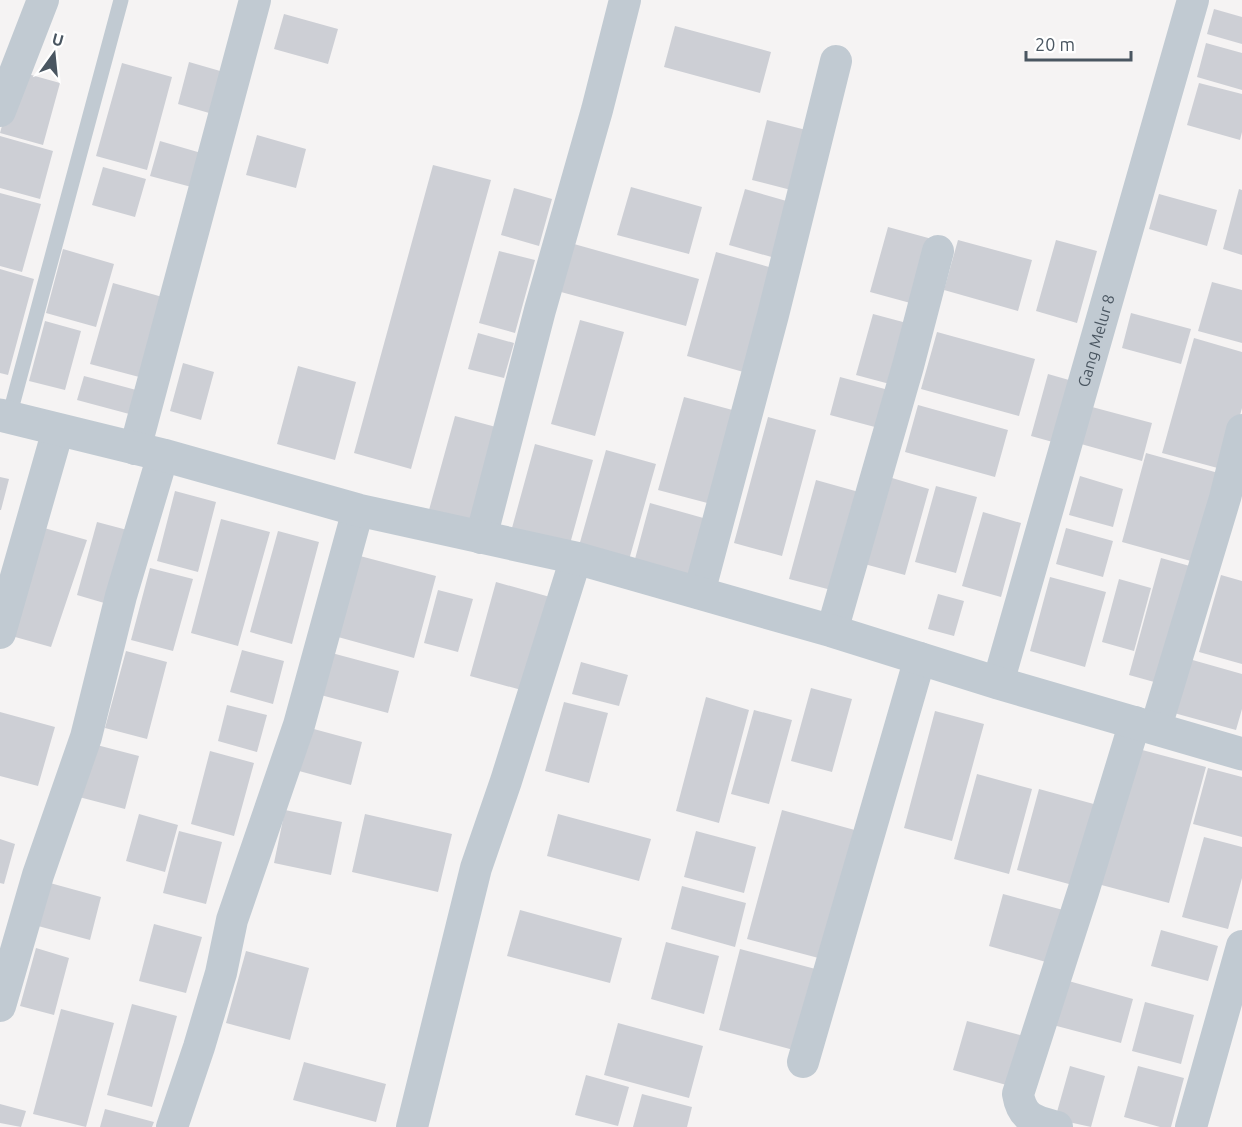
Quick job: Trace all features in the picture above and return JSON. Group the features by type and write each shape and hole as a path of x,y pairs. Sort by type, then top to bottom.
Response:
{"street":[{"path":"0,111 43,0"},
{"path":"0,1006 38,875 86,737 121,596 149,452 255,0"},
{"path":"481,538 540,310 597,110 625,0"},
{"name":"Gang Melur 8","path":"998,683 1193,0"},
{"path":"699,593 773,315 836,61"},
{"path":"832,631 908,366 938,251"},
{"path":"5,416 149,452 358,510 576,558 832,631 998,683 1242,754"},
{"path":"0,633 58,430"},
{"path":"1057,1127 1029,1118 1021,1108 1018,1094 1083,892 1225,498 1242,430"},
{"path":"172,1127 218,983 232,920 299,725 358,510"},
{"path":"412,1127 476,868 506,781 576,558"},
{"path":"803,1062 920,658"},
{"path":"1191,1127 1242,946"}],"lane":[{"path":"5,416 121,0"}],"building":[{"path":"1214,9 1242,17 1242,44 1207,34"},
{"path":"284,14 338,29 328,64 274,49"},
{"path":"675,26 771,52 760,93 664,67"},
{"path":"1206,43 1242,53 1242,90 1197,77"},
{"path":"189,62 234,75 223,117 178,104"},
{"path":"122,63 172,77 147,170 96,156"},
{"path":"17,71 60,83 43,145 0,133"},
{"path":"1199,83 1242,94 1240,140 1187,125"},
{"path":"767,120 810,131 795,191 752,180"},
{"path":"257,135 306,149 296,188 246,175"},
{"path":"0,136 53,151 40,199 0,188"},
{"path":"160,141 208,155 199,189 150,176"},
{"path":"433,165 491,180 411,469 354,453"},
{"path":"103,167 146,179 135,217 92,205"},
{"path":"631,187 702,207 689,254 617,235"},
{"path":"514,188 552,199 539,246 501,235"},
{"path":"745,189 797,204 782,260 729,245"},
{"path":"1239,189 1242,190 1242,255 1223,249"},
{"path":"0,193 41,204 22,272 0,266"},
{"path":"1159,194 1217,210 1207,246 1149,229"},
{"path":"888,227 932,239 914,304 870,292"},
{"path":"958,240 1032,260 1018,311 944,290"},
{"path":"1056,240 1097,251 1077,323 1036,311"},
{"path":"574,244 699,279 686,326 561,292"},
{"path":"63,249 114,264 96,327 46,313"},
{"path":"499,251 535,260 515,333 479,323"},
{"path":"716,252 776,269 747,373 687,356"},
{"path":"0,269 34,279 8,375 0,373"},
{"path":"1212,282 1242,290 1242,343 1198,331"},
{"path":"113,283 166,298 143,378 90,364"},
{"path":"1131,313 1191,329 1181,364 1122,348"},
{"path":"873,314 918,326 901,387 856,375"},
{"path":"580,320 624,332 595,436 551,424"},
{"path":"45,321 81,331 65,390 29,381"},
{"path":"937,332 1035,359 1019,416 921,389"},
{"path":"478,333 514,343 504,378 468,369"},
{"path":"1194,338 1242,352 1242,408 1225,470 1162,453"},
{"path":"183,363 214,372 201,420 170,411"},
{"path":"298,366 356,382 335,460 277,444"},
{"path":"1048,374 1076,382 1060,444 1031,436"},
{"path":"84,376 140,391 133,415 77,400"},
{"path":"840,377 896,392 886,430 830,415"},
{"path":"684,397 740,412 715,505 658,490"},
{"path":"918,405 1008,430 995,477 905,452"},
{"path":"1092,407 1152,423 1142,461 1081,444"},
{"path":"455,416 496,427 470,521 429,510"},
{"path":"768,417 816,430 782,556 734,543"},
{"path":"535,444 593,460 570,544 512,528"},
{"path":"606,450 656,464 627,567 577,553"},
{"path":"1146,453 1222,474 1198,563 1122,542"},
{"path":"882,475 929,489 905,575 857,562"},
{"path":"1080,476 1123,489 1113,527 1069,515"},
{"path":"0,477 9,479 1,510 0,510"},
{"path":"816,480 866,494 839,592 789,579"},
{"path":"936,486 977,497 956,573 915,562"},
{"path":"175,491 216,502 198,572 157,561"},
{"path":"650,503 714,521 698,577 635,559"},
{"path":"983,512 1021,523 1001,597 962,586"},
{"path":"221,519 270,532 238,646 191,633"},
{"path":"97,522 131,531 111,605 77,595"},
{"path":"37,526 87,540 51,647 8,635"},
{"path":"1066,528 1113,541 1103,577 1056,564"},
{"path":"278,531 319,542 292,644 250,632"},
{"path":"360,556 436,576 414,658 338,637"},
{"path":"1161,558 1197,568 1165,685 1129,675"},
{"path":"150,568 193,579 173,651 131,640"},
{"path":"1221,575 1242,581 1242,664 1199,652"},
{"path":"1050,577 1106,592 1085,667 1030,651"},
{"path":"1119,579 1151,588 1134,651 1102,642"},
{"path":"496,582 550,597 525,691 470,676"},
{"path":"438,590 473,599 458,652 424,643"},
{"path":"938,594 964,601 954,636 928,629"},
{"path":"242,650 284,661 273,704 230,692"},
{"path":"126,651 167,662 147,739 105,728"},
{"path":"328,652 399,671 388,713 317,694"},
{"path":"1189,659 1242,674 1242,709 1236,730 1174,713"},
{"path":"581,662 628,675 619,706 572,694"},
{"path":"811,688 852,699 832,772 791,761"},
{"path":"706,697 749,710 719,823 676,811"},
{"path":"564,702 608,713 589,783 545,771"},
{"path":"227,705 267,715 257,752 218,741"},
{"path":"754,710 792,720 769,804 731,794"},
{"path":"935,711 984,724 952,841 904,828"},
{"path":"0,712 55,727 38,786 0,776"},
{"path":"310,728 362,742 351,785 299,771"},
{"path":"93,744 139,756 125,809 79,797"},
{"path":"1131,747 1206,767 1169,903 1094,883"},
{"path":"210,751 254,763 234,836 191,824"},
{"path":"1208,768 1242,777 1242,837 1193,824"},
{"path":"977,774 1032,789 1009,874 954,859"},
{"path":"1039,789 1101,806 1080,887 1017,870"},
{"path":"285,810 342,822 331,875 274,863"},
{"path":"782,810 862,832 826,960 747,939"},
{"path":"139,814 178,825 165,872 126,861"},
{"path":"365,814 452,834 438,892 352,872"},
{"path":"558,814 651,839 639,881 547,856"},
{"path":"179,831 222,842 206,904 163,893"},
{"path":"696,831 756,847 744,893 684,877"},
{"path":"1204,837 1242,847 1242,878 1228,929 1182,917"},
{"path":"0,839 15,844 4,884 0,883"},
{"path":"50,883 101,897 90,940 38,926"},
{"path":"682,886 746,903 735,947 671,929"},
{"path":"1003,894 1067,911 1053,964 989,946"},
{"path":"520,910 622,938 610,983 507,956"},
{"path":"154,924 202,937 186,993 139,981"},
{"path":"1161,930 1218,946 1208,981 1151,966"},
{"path":"666,942 719,956 704,1014 651,999"},
{"path":"36,948 69,958 54,1015 20,1006"},
{"path":"740,949 823,971 801,1052 719,1030"},
{"path":"246,951 309,968 290,1040 226,1023"},
{"path":"1065,980 1133,999 1121,1043 1053,1025"},
{"path":"1145,1002 1194,1015 1181,1064 1132,1051"},
{"path":"132,1004 177,1016 152,1107 107,1095"},
{"path":"61,1009 114,1023 86,1127 33,1114"},
{"path":"967,1021 1024,1036 1010,1086 953,1070"},
{"path":"618,1023 703,1046 689,1098 604,1075"},
{"path":"304,1062 386,1084 376,1122 293,1100"},
{"path":"1070,1066 1105,1076 1091,1127 1055,1119"},
{"path":"1138,1066 1184,1078 1171,1127 1160,1127 1124,1117"},
{"path":"586,1075 629,1087 618,1126 575,1115"},
{"path":"642,1094 692,1107 687,1127 633,1127"},
{"path":"0,1104 26,1111 21,1127 0,1123"},
{"path":"105,1109 154,1122 152,1127 100,1127"}]}
